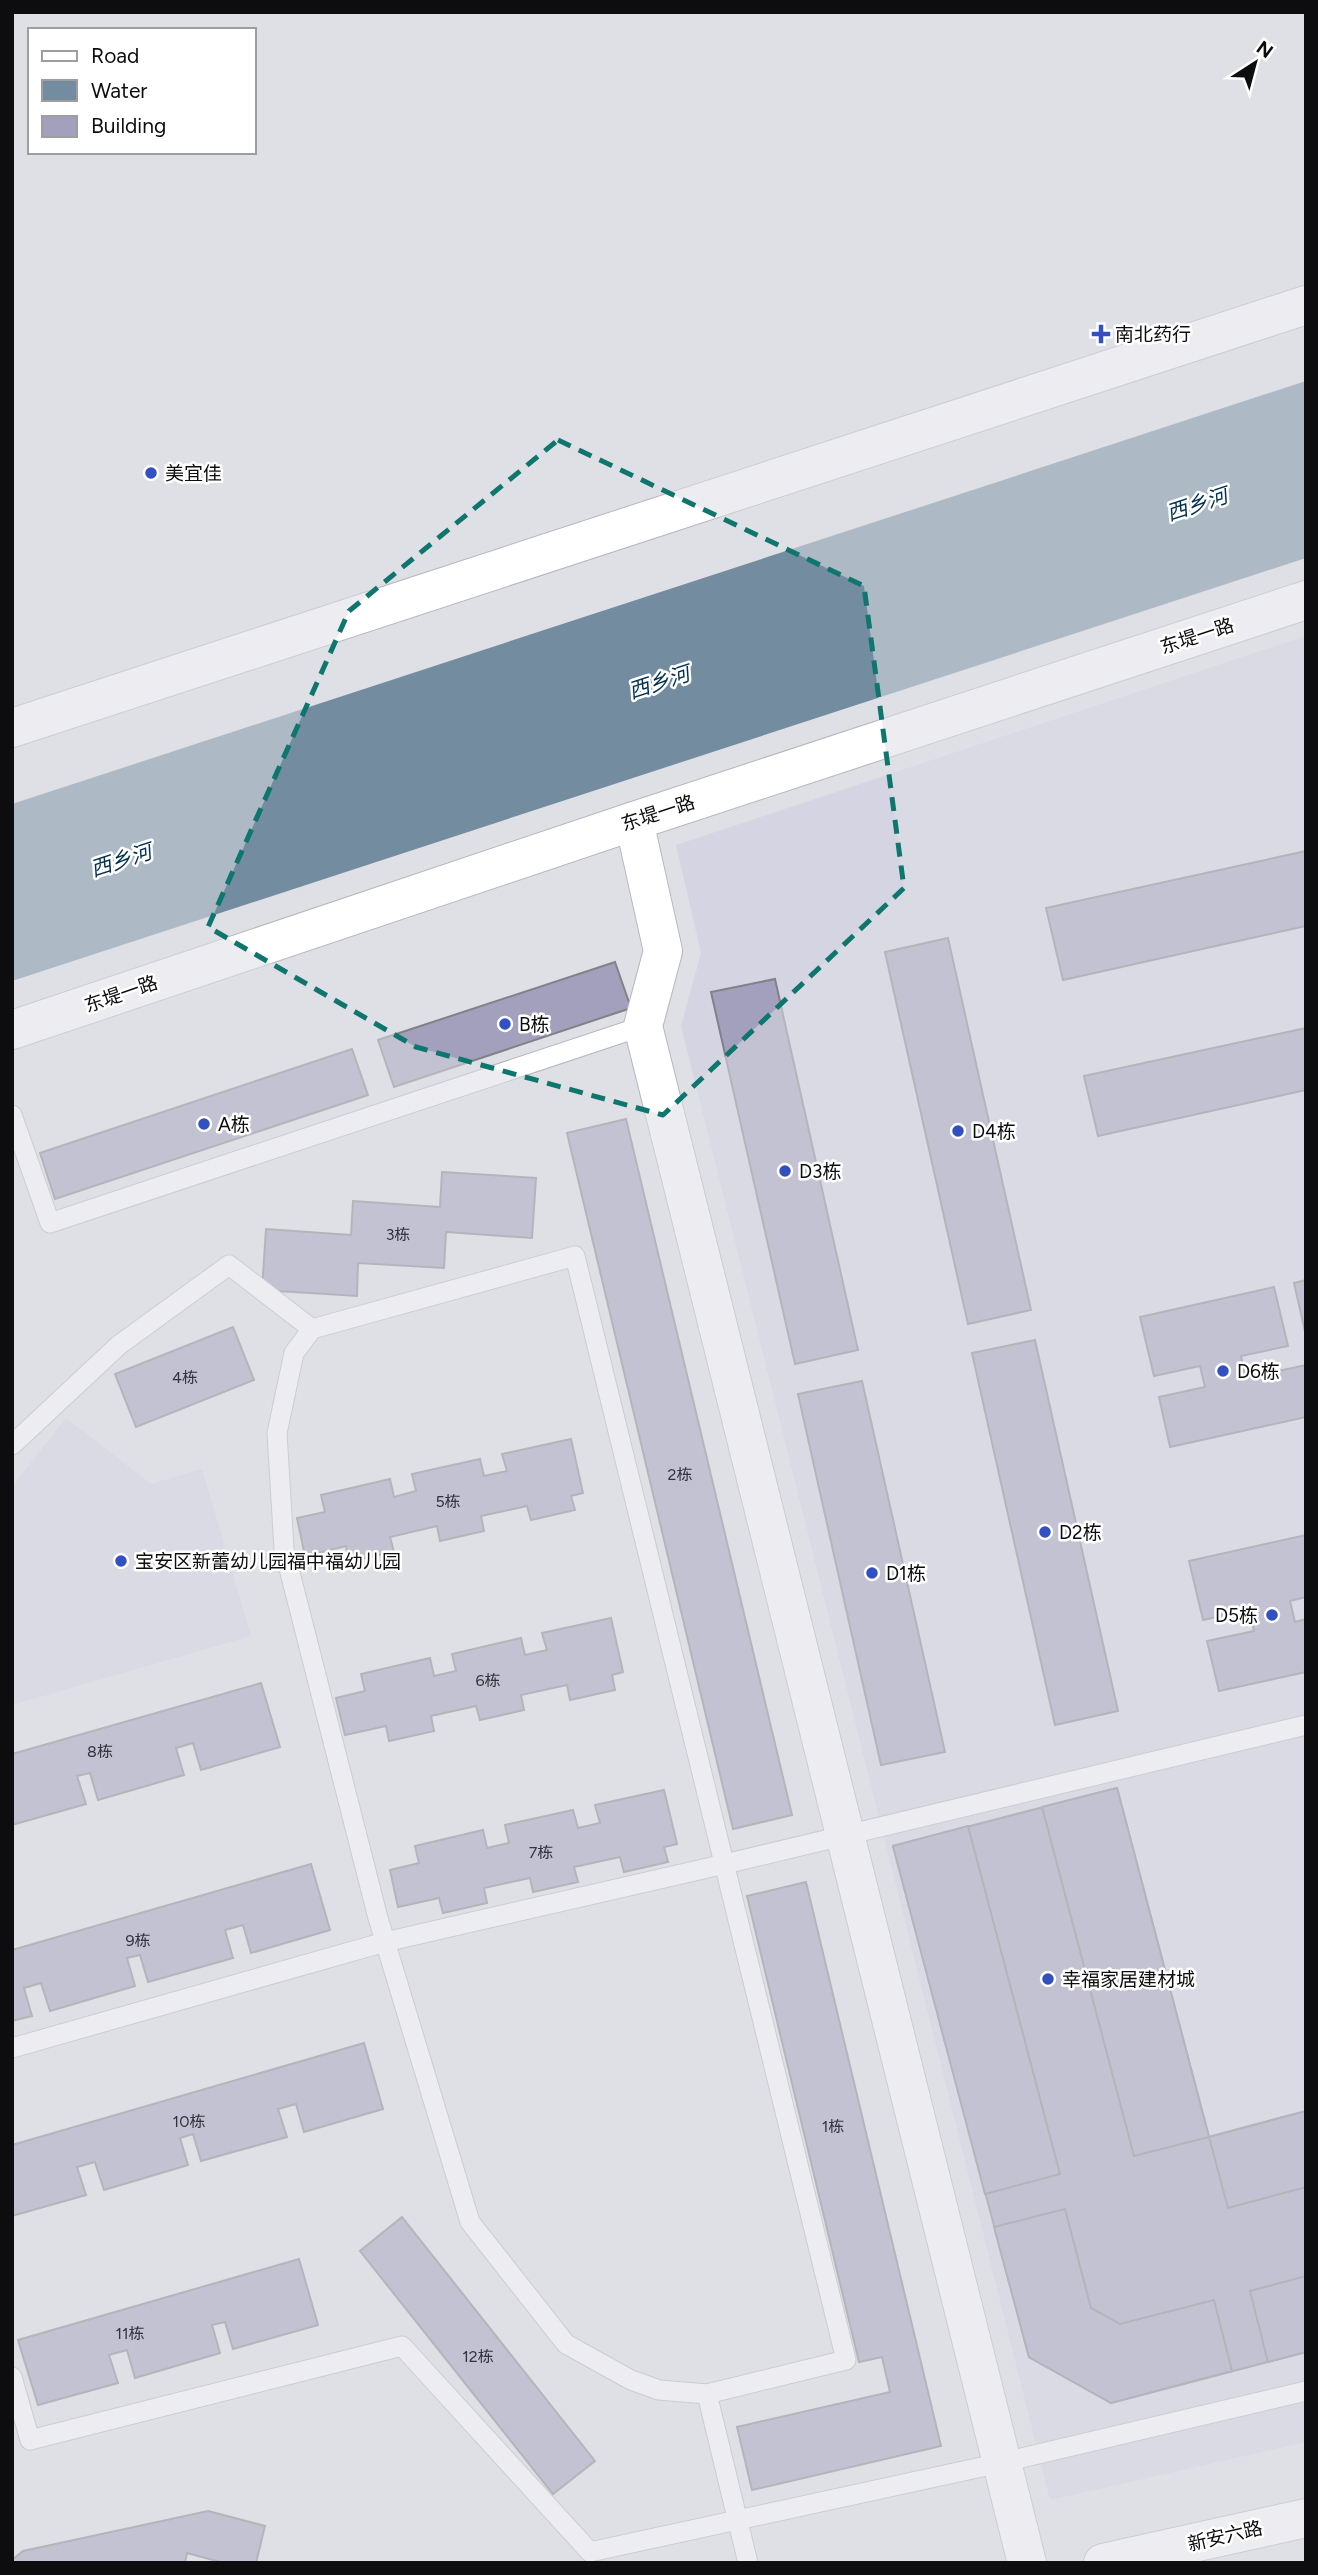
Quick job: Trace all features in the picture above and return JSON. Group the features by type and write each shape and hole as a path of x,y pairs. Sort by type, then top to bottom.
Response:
{"street":[{"path":"12,728 1306,305"},
{"name":"东堤一路","path":"12,1030 634,821 1306,600"},
{"path":"634,821 663,951 643,1026 1027,2563"},
{"name":"新安六路","path":"1103,2563 1306,2518"}],"lane":[{"path":"12,1115 50,1223 643,1026"},
{"path":"575,1256 725,1864 846,2360 707,2394 659,2390 631,2381 566,2344 470,2222 386,1942 284,1549 277,1433 294,1353 312,1329 575,1256"},
{"path":"12,1445 119,1345 229,1265 312,1329"},
{"path":"12,2048 386,1942 1306,1725"},
{"path":"12,2377 30,2440 402,2347 590,2552 1000,2463 1306,2391"},
{"path":"707,2394 748,2563"}],"highlighted area":[{"path":"558,440 864,586 904,888 663,1115 416,1047 208,927 349,611"}],"shaded area":[{"path":"1306,636 1306,2442 1050,2500 681,1026 701,953 676,845"},
{"name":"宝安区新蕾幼儿园福中福幼儿园","path":"66,1418 151,1484 202,1469 251,1636 12,1705 12,1487"}],"water":[{"name":"西乡河","path":"1306,381 1306,558 12,981 12,804"}],"building":[{"path":"1306,851 1306,926 1063,980 1046,908"},
{"name":"D4栋","path":"948,938 1031,1310 968,1324 885,952"},
{"name":"B栋","path":"615,962 631,1008 394,1087 378,1040"},
{"name":"D3栋","path":"775,979 858,1350 795,1364 711,992"},
{"path":"1306,1028 1306,1090 1098,1136 1084,1076"},
{"name":"A栋","path":"352,1049 368,1095 55,1199 40,1153"},
{"path":"626,1119 792,1815 733,1829 567,1133"},
{"path":"442,1172 536,1178 532,1238 446,1232 444,1268 358,1263 357,1296 262,1290 266,1229 351,1235 353,1201 440,1207"},
{"name":"D6栋","path":"1306,1280 1306,1336 1294,1283"},
{"name":"D6栋","path":"1274,1287 1288,1346 1241,1356 1246,1378 1306,1365 1306,1417 1170,1447 1159,1397 1205,1387 1200,1366 1154,1376 1140,1317"},
{"path":"233,1327 254,1380 136,1427 115,1374"},
{"name":"D2栋","path":"1035,1340 1118,1711 1055,1725 972,1353"},
{"name":"D1栋","path":"862,1381 945,1752 881,1765 798,1394"},
{"path":"571,1439 583,1493 571,1496 575,1510 531,1520 527,1506 481,1516 484,1531 440,1541 437,1526 390,1537 394,1552 349,1561 346,1546 305,1556 297,1518 325,1512 321,1495 390,1479 394,1497 416,1491 412,1474 480,1459 484,1476 507,1471 502,1454"},
{"name":"D5栋","path":"1306,1535 1306,1597 1290,1601 1295,1622 1306,1619 1306,1672 1219,1691 1207,1641 1254,1631 1249,1610 1203,1620 1189,1561"},
{"path":"611,1618 623,1672 612,1675 615,1690 570,1700 567,1685 521,1695 524,1710 480,1720 476,1706 431,1716 434,1731 389,1741 386,1726 345,1735 336,1698 365,1691 361,1674 430,1658 434,1676 456,1671 452,1654 521,1638 525,1655 547,1650 542,1633"},
{"path":"261,1683 280,1747 201,1770 193,1743 176,1748 184,1775 98,1800 90,1773 77,1776 86,1804 12,1825 12,1754"},
{"name":"幸福家居建材城","path":"1117,1788 1209,2137 1306,2111 1306,2352 1111,2403 1029,2357 893,1846"},
{"path":"1117,1788 1209,2137 1134,2156 1042,1807"},
{"path":"664,1790 677,1844 664,1847 668,1862 624,1872 620,1857 574,1867 578,1882 533,1892 530,1878 484,1888 487,1903 443,1913 439,1898 398,1907 390,1870 419,1863 415,1846 483,1830 487,1848 509,1843 505,1825 573,1810 578,1828 600,1823 595,1805"},
{"path":"968,1826 1060,2174 985,2194 893,1846"},
{"path":"311,1864 330,1930 251,1953 243,1925 225,1930 233,1958 148,1982 140,1955 127,1958 135,1986 50,2011 41,1983 24,1988 32,2016 12,2021 12,1950"},
{"path":"806,1882 941,2446 752,2490 737,2427 890,2392 882,2357 859,2362 747,1896"},
{"path":"364,2043 383,2109 304,2132 296,2104 278,2109 287,2137 201,2161 193,2134 180,2138 188,2165 104,2190 95,2162 77,2167 86,2195 12,2216 12,2145"},
{"path":"1306,2111 1306,2187 1228,2208 1209,2137"},
{"path":"1065,2209 1091,2308 1120,2324 1214,2300 1232,2371 1111,2403 1029,2357 994,2227"},
{"path":"402,2217 595,2461 553,2494 360,2251"},
{"path":"299,2259 318,2325 233,2349 225,2322 212,2325 220,2353 135,2378 127,2350 109,2355 118,2383 38,2405 18,2340"},
{"path":"1306,2276 1306,2352 1268,2362 1250,2291"},
{"path":"208,2511 265,2526 256,2563 224,2563 187,2553 185,2563 12,2563 23,2551"}],"place":[{"name":"南北药行","path":"1101,334"},
{"name":"美宜佳","path":"151,473"},
{"name":"B栋","path":"505,1024"},
{"name":"A栋","path":"204,1124"},
{"name":"D4栋","path":"958,1131"},
{"name":"D3栋","path":"785,1171"},
{"name":"D6栋","path":"1223,1371"},
{"name":"D2栋","path":"1045,1532"},
{"name":"宝安区新蕾幼儿园福中福幼儿园","path":"121,1561"},
{"name":"D1栋","path":"872,1573"},
{"name":"D5栋","path":"1272,1615"},
{"name":"幸福家居建材城","path":"1048,1979"}]}
